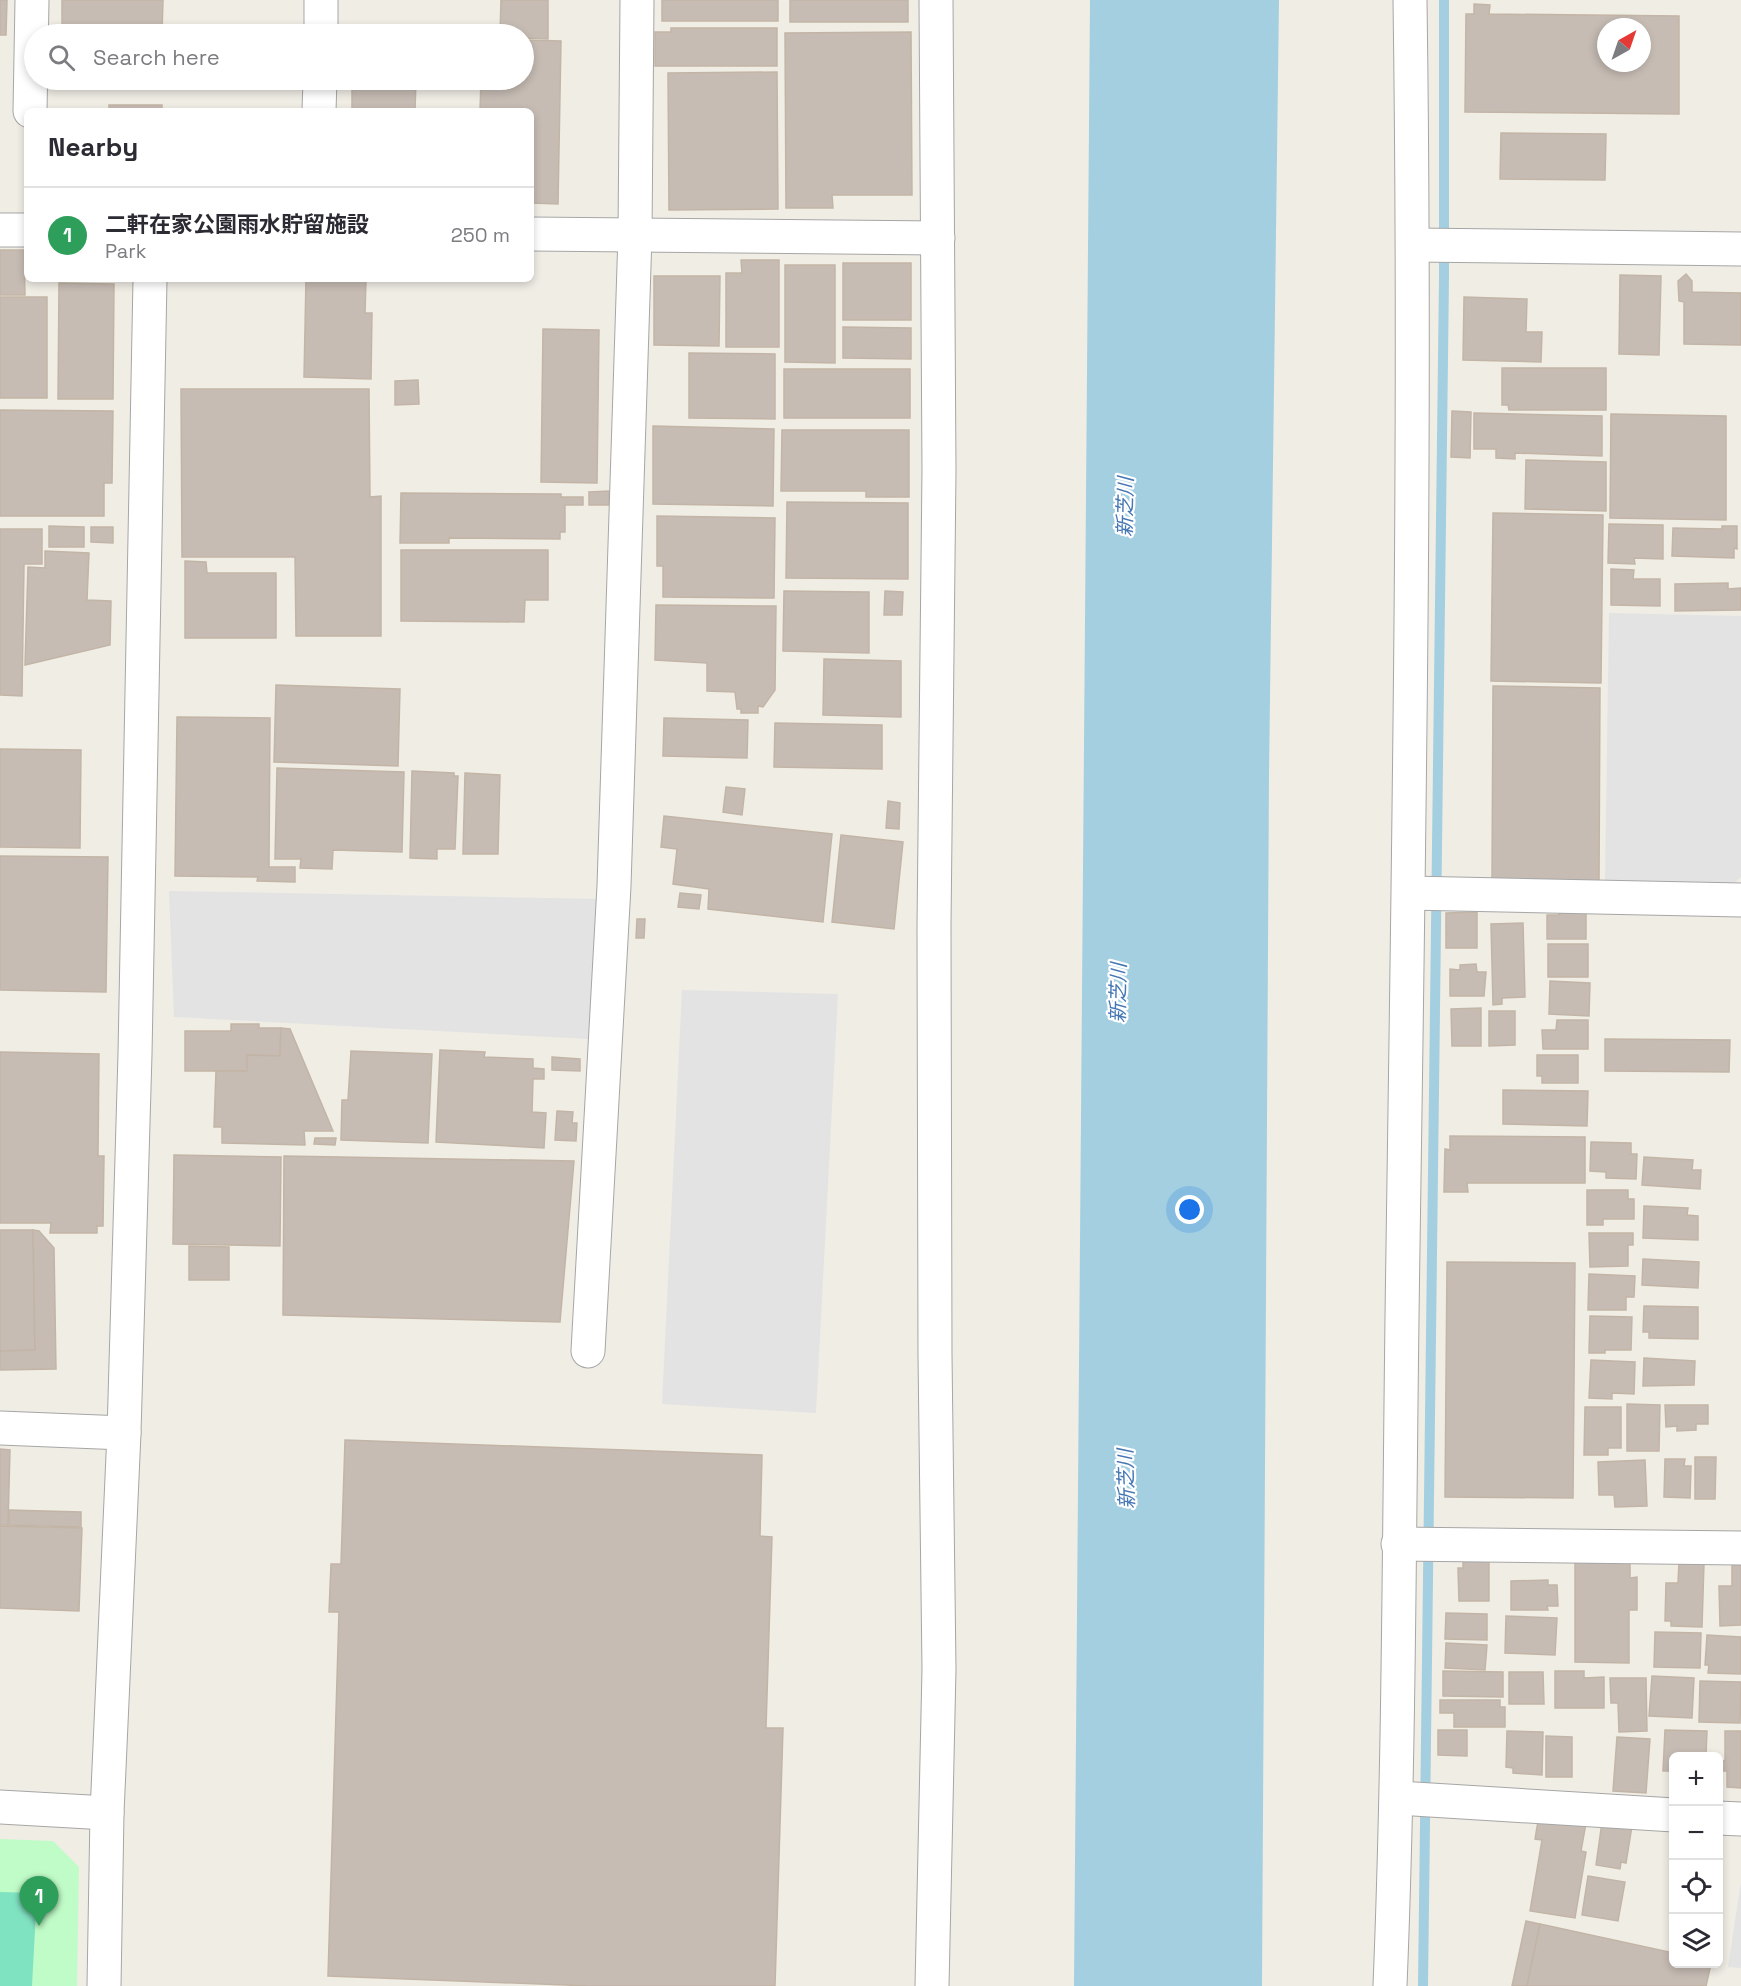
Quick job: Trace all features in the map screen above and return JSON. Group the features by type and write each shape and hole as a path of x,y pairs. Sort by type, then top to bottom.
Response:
{"street":[{"path":"32,0 32,24"},
{"path":"321,0 321,24"},
{"path":"588,1351 614,886 635,235 637,0"},
{"path":"932,1986 939,1669 934,1033 939,470 936,0"},
{"path":"1390,1986 1398,1798 1398,1544 1408,893 1414,245 1410,0"},
{"path":"30,90 30,108"},
{"path":"319,108 320,90"},
{"path":"0,230 24,230"},
{"path":"534,234 938,238"},
{"path":"1414,245 1741,249"},
{"path":"104,1986 107,1813 124,1432 135,1054 150,282"},
{"path":"1408,893 1741,900"},
{"path":"0,1428 124,1432"},
{"path":"1398,1544 1741,1548"},
{"path":"1398,1798 1669,1815"},
{"path":"0,1807 107,1813"},
{"path":"1723,1818 1741,1819"}],"green space":[{"path":"0,1839 53,1841 79,1867 77,1986 0,1986"},
{"path":"0,1892 37,1893 32,1986 0,1986"}],"shaded area":[{"path":"1609,613 1741,616 1741,877 1732,885 1605,883"},
{"path":"169,891 599,899 588,1039 174,1017"},
{"path":"682,990 838,994 816,1413 662,1404"},
{"path":"1741,1882 1741,1968 1728,1967"}],"water":[{"name":"新芝川","path":"1090,0 1279,0 1269,774 1262,1986 1074,1986"}],"building":[{"path":"0,0 7,0 6,35 0,35"},
{"path":"62,0 163,0 162,24 62,24"},
{"path":"501,0 548,0 548,39 534,38 534,24 500,24"},
{"path":"662,0 778,0 778,21 662,21"},
{"path":"790,0 908,0 908,22 790,22"},
{"path":"1474,4 1490,5 1489,14 1679,16 1679,114 1465,112 1466,14 1474,14"},
{"path":"671,28 777,28 777,66 655,66 655,32 671,32"},
{"path":"911,32 912,195 832,195 833,208 786,208 785,33"},
{"path":"534,40 561,41 558,204 534,203 534,108 480,108 481,90 534,90"},
{"path":"777,72 778,209 669,210 668,73"},
{"path":"352,90 416,90 415,108 352,108"},
{"path":"109,105 162,105 162,108 109,108"},
{"path":"1501,133 1606,134 1605,180 1500,179"},
{"path":"0,250 24,250 25,295 0,295"},
{"path":"741,260 779,260 779,347 726,347 726,273 742,273"},
{"path":"843,263 911,263 911,320 843,320"},
{"path":"785,265 835,265 835,363 785,362"},
{"path":"1686,274 1692,281 1692,292 1741,293 1741,345 1684,344 1684,302 1679,301 1678,281"},
{"path":"1620,275 1661,276 1659,355 1619,354"},
{"path":"654,276 720,276 719,346 654,345"},
{"path":"306,282 366,282 365,313 372,313 371,379 304,377"},
{"path":"59,283 114,284 113,399 58,399"},
{"path":"0,297 47,297 47,398 0,398"},
{"path":"1464,297 1527,299 1526,332 1542,332 1541,362 1463,360"},
{"path":"843,327 911,328 911,359 843,358"},
{"path":"543,329 599,330 597,483 541,482"},
{"path":"689,353 775,354 775,419 689,418"},
{"path":"1502,368 1606,368 1606,410 1509,410 1508,405 1502,405"},
{"path":"784,369 910,369 910,418 784,418"},
{"path":"418,380 419,404 395,405 395,381"},
{"path":"181,389 369,389 370,497 381,496 381,636 296,636 295,557 182,557"},
{"path":"0,410 113,411 112,483 104,483 104,516 0,516"},
{"path":"1452,411 1471,412 1470,458 1451,457"},
{"path":"1474,413 1602,416 1602,456 1515,453 1515,459 1496,458 1496,449 1474,449"},
{"path":"1611,414 1726,416 1726,520 1610,518"},
{"path":"653,426 774,429 773,506 653,504"},
{"path":"782,430 909,430 909,497 866,497 866,491 781,491"},
{"path":"1526,460 1606,462 1606,511 1525,509"},
{"path":"609,491 609,505 589,505 589,492"},
{"path":"401,493 561,494 561,497 583,497 583,505 565,505 565,532 560,532 560,539 449,538 449,543 400,543"},
{"path":"787,502 908,503 908,579 786,578"},
{"path":"1493,513 1603,515 1601,683 1491,681"},
{"path":"657,516 775,518 774,598 663,597 663,566 657,566"},
{"path":"1609,524 1663,525 1663,559 1634,558 1635,564 1608,563"},
{"path":"49,526 84,527 84,547 49,547"},
{"path":"1722,526 1737,526 1737,549 1734,548 1734,558 1672,556 1673,528 1722,529"},
{"path":"91,527 113,527 113,543 91,542"},
{"path":"0,529 42,529 42,564 24,564 22,696 0,695"},
{"path":"401,550 548,550 548,600 525,600 524,622 401,621"},
{"path":"45,551 89,553 87,600 111,601 110,645 25,665 28,567 45,568"},
{"path":"185,561 206,562 207,573 276,573 276,638 185,638"},
{"path":"1611,569 1634,570 1633,579 1660,579 1660,606 1611,605"},
{"path":"1728,583 1728,589 1741,588 1741,610 1675,611 1675,584"},
{"path":"784,591 869,592 869,653 783,651"},
{"path":"885,591 903,592 902,615 884,615"},
{"path":"656,605 776,606 775,690 763,707 758,706 758,713 741,713 741,709 737,709 735,692 707,691 707,663 655,660"},
{"path":"824,659 901,661 901,717 823,715"},
{"path":"276,685 400,689 398,766 274,762"},
{"path":"1493,686 1600,688 1599,883 1492,882"},
{"path":"177,717 270,718 269,867 295,867 295,882 257,881 258,877 175,876"},
{"path":"664,718 748,720 747,758 663,756"},
{"path":"775,723 882,725 882,769 774,767"},
{"path":"0,749 81,750 80,848 0,847"},
{"path":"277,768 404,772 402,852 333,850 332,869 300,868 301,859 275,859"},
{"path":"412,771 454,773 454,776 458,776 455,849 437,849 437,859 410,858"},
{"path":"465,773 500,775 498,854 463,854"},
{"path":"726,787 745,789 742,815 723,812"},
{"path":"888,801 900,803 899,829 886,828"},
{"path":"664,816 832,834 823,922 708,909 709,889 673,884 677,849 661,847"},
{"path":"841,835 903,842 894,929 832,922"},
{"path":"0,856 108,857 106,992 0,990"},
{"path":"680,893 701,895 699,909 678,907"},
{"path":"1559,908 1586,909 1586,939 1547,939 1547,915 1559,915"},
{"path":"1477,912 1477,948 1446,948 1446,913"},
{"path":"637,919 645,919 644,938 636,938"},
{"path":"1523,923 1525,997 1502,998 1502,1004 1493,1005 1491,924"},
{"path":"1548,944 1588,944 1588,977 1548,977"},
{"path":"1476,964 1477,972 1486,972 1484,996 1450,996 1450,969 1460,970 1460,965"},
{"path":"1550,981 1590,983 1589,1016 1549,1014"},
{"path":"1481,1008 1481,1046 1452,1046 1451,1009"},
{"path":"1489,1011 1515,1011 1515,1045 1489,1046"},
{"path":"1557,1020 1588,1020 1588,1049 1543,1049 1542,1030 1556,1030"},
{"path":"231,1024 259,1024 259,1028 281,1028 280,1056 247,1055 247,1071 185,1071 185,1031 231,1031"},
{"path":"281,1028 290,1029 333,1131 304,1131 305,1145 222,1143 222,1127 214,1127 216,1071 247,1071 247,1055 280,1056"},
{"path":"1605,1039 1730,1040 1729,1072 1605,1071"},
{"path":"440,1050 485,1052 484,1057 533,1059 533,1068 544,1069 544,1079 533,1079 532,1112 546,1113 544,1148 436,1142"},
{"path":"351,1051 432,1054 428,1143 341,1140 342,1100 348,1100"},
{"path":"0,1052 99,1054 98,1156 104,1156 103,1226 97,1226 97,1233 50,1233 51,1223 0,1223"},
{"path":"1537,1055 1578,1055 1578,1083 1542,1083 1542,1076 1537,1076"},
{"path":"552,1057 580,1059 580,1071 552,1070"},
{"path":"1503,1090 1588,1091 1587,1126 1503,1124"},
{"path":"557,1111 573,1112 572,1123 577,1123 576,1141 555,1140"},
{"path":"1450,1136 1585,1137 1585,1183 1467,1183 1468,1192 1444,1192 1445,1149 1450,1150"},
{"path":"315,1138 336,1138 335,1145 314,1144"},
{"path":"1591,1142 1631,1143 1631,1154 1637,1154 1636,1179 1606,1178 1606,1172 1590,1171"},
{"path":"174,1155 281,1157 280,1246 173,1244"},
{"path":"284,1156 574,1161 560,1322 283,1315"},
{"path":"1644,1157 1693,1160 1692,1170 1701,1170 1700,1189 1642,1185"},
{"path":"1587,1190 1628,1190 1628,1199 1634,1199 1634,1219 1603,1219 1603,1225 1587,1225"},
{"path":"1644,1206 1688,1208 1687,1215 1698,1216 1698,1240 1643,1238"},
{"path":"0,1230 33,1230 35,1350 0,1351"},
{"path":"33,1230 39,1231 54,1248 56,1369 0,1370 0,1351 35,1350"},
{"path":"1589,1233 1633,1233 1633,1245 1628,1245 1628,1266 1590,1267"},
{"path":"189,1246 229,1247 229,1280 189,1280"},
{"path":"1643,1259 1699,1262 1698,1288 1642,1285"},
{"path":"1447,1262 1575,1263 1573,1498 1445,1497"},
{"path":"1589,1274 1635,1276 1634,1297 1626,1297 1626,1310 1588,1310"},
{"path":"1644,1306 1698,1307 1698,1339 1649,1338 1649,1332 1643,1332"},
{"path":"1590,1316 1632,1317 1631,1350 1605,1350 1605,1353 1589,1353"},
{"path":"1644,1358 1695,1361 1694,1385 1643,1386"},
{"path":"1591,1360 1635,1362 1634,1394 1612,1393 1612,1399 1589,1398"},
{"path":"1627,1404 1660,1405 1659,1451 1627,1451"},
{"path":"1665,1405 1708,1405 1708,1424 1696,1424 1696,1430 1677,1431 1677,1426 1666,1427"},
{"path":"1585,1407 1621,1407 1621,1448 1608,1448 1608,1455 1584,1455"},
{"path":"345,1440 762,1455 760,1536 772,1537 766,1728 783,1728 775,1986 591,1986 328,1976 339,1612 329,1612 331,1564 341,1564"},
{"path":"0,1449 10,1450 8,1525 0,1525"},
{"path":"1695,1457 1716,1457 1715,1499 1695,1499"},
{"path":"1665,1459 1685,1459 1684,1466 1691,1466 1690,1498 1664,1497"},
{"path":"1645,1460 1647,1506 1615,1507 1614,1495 1599,1495 1598,1462"},
{"path":"9,1510 81,1512 81,1527 9,1525"},
{"path":"0,1526 82,1528 79,1611 0,1608"},
{"path":"1489,1560 1489,1601 1459,1601 1458,1568 1463,1568 1463,1561"},
{"path":"1575,1562 1630,1562 1630,1578 1637,1577 1637,1610 1629,1610 1629,1663 1575,1662"},
{"path":"1679,1562 1704,1563 1702,1627 1671,1626 1671,1621 1665,1621 1666,1583 1678,1583"},
{"path":"1732,1562 1741,1562 1741,1625 1720,1626 1719,1586 1732,1586"},
{"path":"1548,1580 1548,1585 1557,1585 1558,1606 1547,1606 1548,1610 1511,1610 1511,1581"},
{"path":"1446,1613 1487,1614 1487,1640 1445,1639"},
{"path":"1506,1616 1557,1618 1555,1655 1505,1653"},
{"path":"1655,1632 1701,1633 1700,1668 1654,1667"},
{"path":"1707,1635 1741,1637 1741,1674 1708,1673 1709,1665 1705,1665"},
{"path":"1446,1643 1487,1645 1485,1670 1445,1668"},
{"path":"1443,1671 1503,1672 1503,1697 1443,1696"},
{"path":"1555,1671 1584,1671 1584,1678 1604,1677 1604,1708 1555,1708"},
{"path":"1509,1672 1543,1672 1544,1704 1509,1704"},
{"path":"1652,1676 1694,1678 1692,1718 1649,1716"},
{"path":"1610,1678 1646,1678 1647,1731 1619,1732 1618,1703 1611,1703"},
{"path":"1700,1681 1741,1682 1740,1723 1699,1722"},
{"path":"1440,1700 1500,1700 1500,1707 1505,1707 1505,1727 1454,1727 1454,1713 1440,1713"},
{"path":"1438,1730 1467,1730 1467,1756 1438,1755"},
{"path":"1665,1730 1707,1731 1706,1752 1669,1752 1669,1771 1663,1771"},
{"path":"1507,1731 1543,1732 1542,1775 1513,1773 1513,1768 1506,1767"},
{"path":"1725,1731 1741,1731 1741,1788 1727,1787 1727,1771 1723,1771 1723,1761 1725,1761"},
{"path":"1546,1736 1572,1737 1572,1777 1546,1777"},
{"path":"1617,1737 1650,1739 1646,1793 1613,1791"},
{"path":"1539,1815 1586,1823 1581,1851 1586,1852 1575,1918 1530,1911 1542,1840 1535,1839"},
{"path":"1602,1822 1632,1826 1626,1863 1621,1862 1620,1869 1596,1865"},
{"path":"1588,1876 1625,1882 1618,1921 1582,1915"},
{"path":"1526,1921 1540,1924 1527,1986 1512,1986"},
{"path":"1540,1924 1669,1952 1669,1968 1710,1968 1706,1986 1527,1986"}],"waterway":[{"path":"1423,1986 1444,277 1444,0"}],"place":[{"name":"二軒在家公園雨水貯留施設","path":"39,1926"}]}
